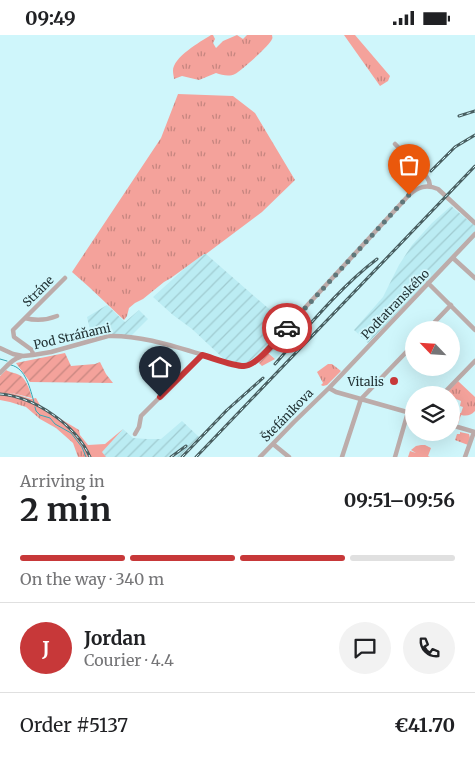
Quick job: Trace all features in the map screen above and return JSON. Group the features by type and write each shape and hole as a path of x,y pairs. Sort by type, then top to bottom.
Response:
{"street":[{"path":"395,143 428,179 430,186 438,189 475,223"},
{"name":"Pod Stráňami","path":"0,348 23,356 33,355 51,352 108,336 115,336 153,342 242,366 251,364 272,344 409,195 420,187 430,186"},
{"name":"Podtatranského","path":"329,387 475,234"},
{"path":"453,258 475,279"},
{"name":"Stráne","path":"33,355 32,350 13,335 14,329 65,278"},
{"path":"428,283 475,330"},
{"path":"436,321 451,305"},
{"name":"Stráne","path":"25,318 45,320 58,316"},
{"path":"10,353 12,355 11,362"},
{"path":"342,457 361,399 405,353"},
{"path":"135,434 141,416 202,355"},
{"path":"0,373 11,362 23,356"},
{"path":"451,386 475,361"},
{"path":"329,387 336,392 405,411"},
{"name":"Štefánikova","path":"260,457 329,387"},
{"path":"395,457 405,422"},
{"path":"460,428 474,432 466,457"},
{"path":"273,444 289,457"}],"shaded area":[{"path":"451,206 475,226 475,232 368,343 354,330 383,297 399,265 412,245"},
{"path":"204,254 288,325 258,355 246,364 225,360 192,329 153,297 185,268"},
{"path":"107,305 125,322 139,310 148,319 131,336 112,334 92,338 87,317"},
{"path":"294,323 302,330 275,359 268,352"},
{"path":"182,421 199,437 182,454 185,457 106,457 101,452 123,429 133,438 161,439"}],"green space":[{"path":"211,35 215,39 213,43 216,48 223,41 237,35 243,39 247,35 272,35 272,38 261,51 233,75 228,76 216,73 199,80 182,76 174,79 173,71 177,60 188,50"},
{"path":"344,35 355,35 390,76 388,81 380,86"},
{"path":"178,94 233,96 255,113 295,180 262,212 206,254 135,303 129,308 124,320 72,272 161,138"},
{"path":"65,353 71,366 100,362 113,383 30,382 16,363"},
{"path":"268,353 275,359 262,366 259,363"},
{"path":"328,364 332,364 341,371 327,385 323,386 317,372"},
{"path":"6,370 23,378 32,398 12,393 0,393 0,376"},
{"path":"458,381 475,397 475,411 472,414 461,415 460,418 463,407 460,406 460,386 453,386"},
{"path":"0,393 12,393 31,399 36,398 41,407 79,430 80,435 88,445 105,444 123,429 102,452 106,457 78,457 73,443 56,428 40,419 26,407 0,400"},
{"path":"460,432 469,434 468,445 458,441 460,441"},
{"path":"421,445 431,448 428,456 430,457 408,457 410,451 416,453 411,450"}],"waterway":[{"path":"0,359 7,361"},
{"path":"11,365 20,370 24,375 34,402"},
{"path":"35,407 40,415 50,418 55,424 71,433 82,447 86,457"}],"railway":[{"path":"459,116 475,111"},
{"path":"431,171 455,147 475,135"},
{"path":"196,457 475,166"},
{"path":"275,364 337,295 377,259"},
{"path":"182,457 227,410 263,378"},
{"path":"0,394 27,401 53,415 75,434 84,445 90,457"},
{"path":"171,457 186,446"}],"way so far":[{"path":"287,328 409,195"}],"place":[{"name":"Vitalis","path":"394,381"}],"route":[{"path":"160,397 202,355 239,365 248,365 257,359 287,328"}]}
